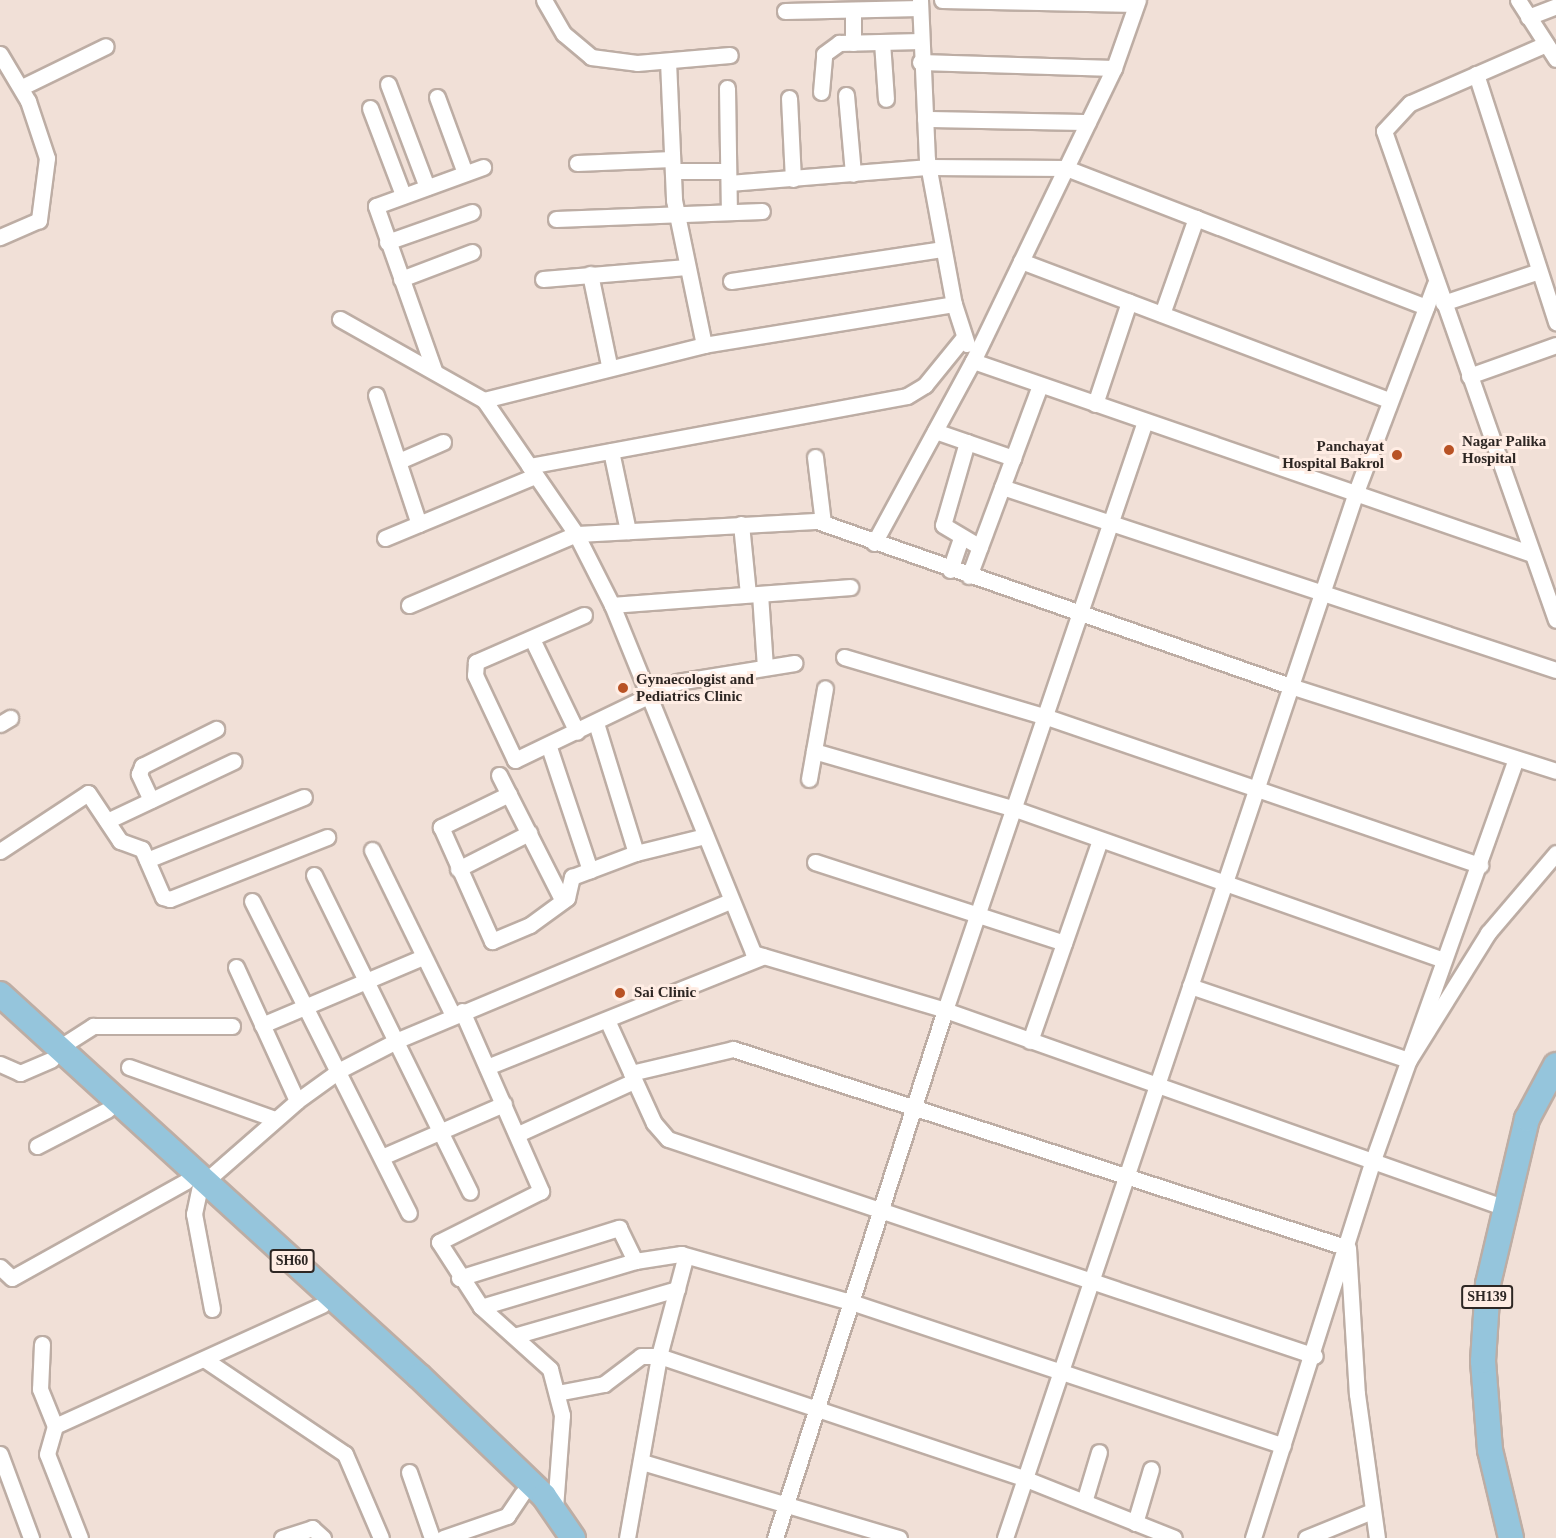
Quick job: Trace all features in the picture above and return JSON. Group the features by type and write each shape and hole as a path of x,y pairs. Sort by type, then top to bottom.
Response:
{"main road":[{"name":"SH60","path":"0,994 106,1110 419,1376 555,1508 573,1538"},
{"name":"SH60","path":"0,1011 54,1055 196,1185 522,1494 557,1538"},
{"name":"SH139","path":"1511,1538 1490,1450 1483,1361 1488,1284 1503,1207 1527,1119 1556,1065"}],"street":[{"path":"543,0 564,34 591,57 612,63 730,55"},
{"path":"874,543 973,361 1114,68 1137,2 942,0"},
{"path":"1518,0 1556,59"},
{"path":"785,11 853,10 920,4 920,62 929,167 942,249 954,304 973,361 1532,554"},
{"path":"1528,17 1556,6"},
{"path":"853,10 853,43"},
{"path":"821,92 824,54 839,43 921,41"},
{"path":"882,42 886,99"},
{"path":"1546,44 1410,104 1384,131 1435,284 1555,613"},
{"path":"21,87 106,46"},
{"path":"0,54 21,87 47,158 46,191 39,220 0,237"},
{"path":"668,61 676,211 704,345"},
{"path":"920,62 1114,68"},
{"path":"1476,74 1556,322"},
{"path":"388,84 426,187"},
{"path":"727,88 729,211"},
{"path":"846,95 853,174"},
{"path":"436,97 465,173"},
{"path":"789,98 793,179"},
{"path":"370,108 403,195"},
{"path":"925,119 1088,122"},
{"path":"577,163 672,165 729,177 793,179 929,167 1066,168 1426,307"},
{"path":"434,370 376,206 483,167"},
{"path":"556,219 676,211 762,210"},
{"path":"387,242 472,213"},
{"path":"1162,314 1196,218"},
{"path":"731,281 942,249"},
{"path":"402,279 472,252"},
{"path":"1021,261 1389,400"},
{"path":"543,279 687,267"},
{"path":"1443,303 1539,271"},
{"path":"590,274 609,365"},
{"path":"1005,1538 1356,492 1389,400 1435,284"},
{"path":"1095,404 1130,302"},
{"path":"484,400 609,365 704,345 954,304"},
{"path":"340,319 484,400 576,534 612,604 749,949 764,956 945,1010 1503,1207"},
{"path":"385,538 532,471 611,451 907,396 925,385 964,337"},
{"path":"1469,376 1556,345"},
{"path":"969,576 1040,385"},
{"path":"376,395 419,524"},
{"path":"775,1538 945,1010 1083,616 1145,421"},
{"path":"935,431 1013,458"},
{"path":"399,461 443,442"},
{"path":"967,442 943,515 947,531 980,547"},
{"path":"611,451 628,531"},
{"path":"815,457 823,523"},
{"path":"1002,488 1113,521 1556,670"},
{"path":"409,605 576,534 741,524 823,523 1083,616 1290,686 1556,771"},
{"path":"741,524 765,667"},
{"path":"950,570 961,538"},
{"path":"612,604 850,587"},
{"path":"584,615 476,662 473,668 515,760 549,747 650,697 699,676 794,663"},
{"path":"532,639 577,732"},
{"path":"844,657 1047,717 1480,865"},
{"path":"809,779 825,688"},
{"path":"596,723 636,853"},
{"path":"151,800 139,774 142,766 216,729"},
{"path":"549,747 590,870"},
{"path":"814,751 1015,809 1442,959"},
{"path":"1254,1538 1315,1356 1372,1162 1442,959 1480,865 1516,759"},
{"path":"107,821 234,761"},
{"path":"499,775 563,900"},
{"path":"0,851 86,793 120,841 138,846 147,860 163,897 170,900 327,837"},
{"path":"509,794 441,827 492,941 530,925 563,900 567,880 636,853 705,836"},
{"path":"147,860 304,797"},
{"path":"458,869 529,833"},
{"path":"1030,1041 1100,840"},
{"path":"372,850 423,957 487,1067 541,1191 442,1239 459,1278 481,1307 550,1370 562,1415 555,1508"},
{"path":"1409,1060 1488,933 1556,853"},
{"path":"815,862 1064,943"},
{"path":"314,875 364,982 470,1192"},
{"path":"252,901 340,1070 409,1213"},
{"path":"0,1267 12,1278 196,1185 297,1101 340,1070 395,1042 457,1013 730,901"},
{"path":"487,1067 764,956"},
{"path":"262,1025 423,957"},
{"path":"236,967 297,1101"},
{"path":"1190,986 1409,1060"},
{"path":"607,1020 654,1123 668,1139 881,1206 1315,1356"},
{"path":"0,1064 20,1073 54,1055 93,1026 232,1026"},
{"path":"518,1134 633,1077 717,1049 734,1049 1127,1174 1348,1248"},
{"path":"129,1066 275,1119"},
{"path":"382,1157 504,1104"},
{"path":"37,1146 106,1110"},
{"path":"196,1185 195,1222 212,1309"},
{"path":"459,1278 619,1228 635,1261"},
{"path":"1348,1248 1357,1394 1377,1538"},
{"path":"481,1307 635,1261 676,1254 851,1302 1283,1446"},
{"path":"627,1538 659,1356 685,1258"},
{"path":"514,1336 677,1289"},
{"path":"55,1426 322,1305"},
{"path":"42,1344 40,1389 55,1426 47,1454 80,1538"},
{"path":"557,1392 604,1384 638,1358 659,1356 817,1407 1026,1479 1174,1538"},
{"path":"204,1359 345,1454 381,1538"},
{"path":"1084,1502 1099,1452"},
{"path":"0,1455 31,1538"},
{"path":"642,1462 786,1501 898,1538"},
{"path":"1135,1522 1151,1469"},
{"path":"409,1472 432,1538"},
{"path":"443,1538 507,1516 522,1494"},
{"path":"1306,1538 1372,1511"},
{"path":"282,1538 312,1528 323,1538"}],"place":[{"name":"Nagar Palika Hospital","path":"1449,450"},
{"name":"Panchayat Hospital Bakrol","path":"1397,455"},
{"name":"Gynaecologist and Pediatrics Clinic","path":"623,688"},
{"name":"Sai Clinic","path":"620,993"}]}
